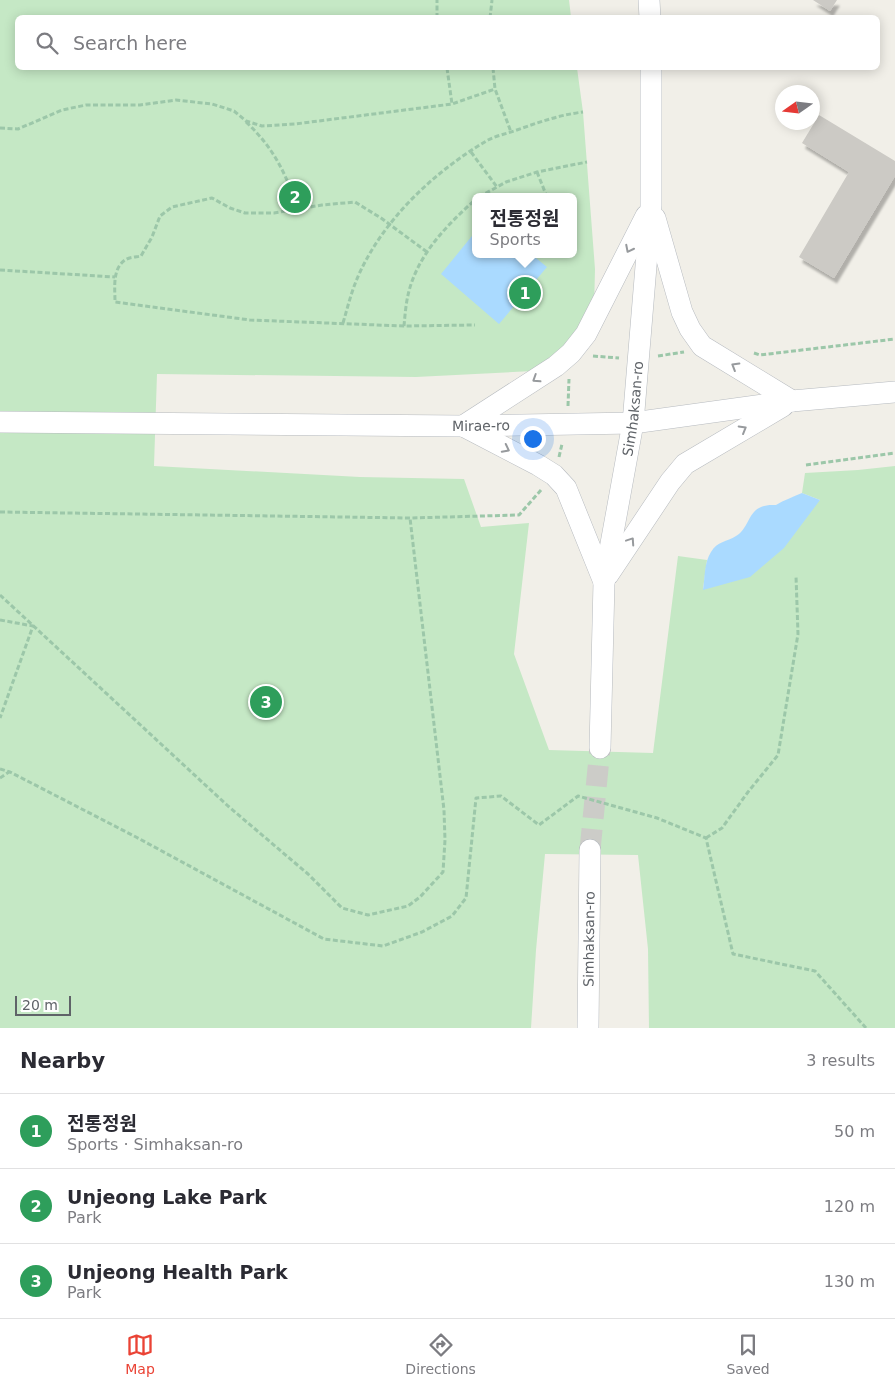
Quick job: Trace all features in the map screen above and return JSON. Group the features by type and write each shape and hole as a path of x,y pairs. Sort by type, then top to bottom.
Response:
{"street":[{"path":"649,0 650,15"},
{"name":"Simhaksan-ro","path":"600,748 604,582 632,423 651,206 651,70"},
{"path":"604,582 670,482 685,464 792,401 702,346 690,330 682,312 651,206"},
{"path":"604,582 566,488 554,475 538,465 463,426 556,366 571,353 586,334 651,206"},
{"name":"Mirae-ro","path":"0,422 463,426 632,423 792,401 895,392"},
{"name":"Simhaksan-ro","path":"588,1028 590,850"}],"path":[{"path":"437,0 437,15"},
{"path":"490,15 492,0"},
{"path":"447,70 452,104"},
{"path":"493,70 495,89 511,132"},
{"path":"246,121 262,126 295,124 452,104 495,89"},
{"path":"0,128 18,129 62,110 86,105 140,105 176,100 212,104 234,111 259,134 274,154 290,185 298,209"},
{"path":"343,323 359,273 369,254 402,208 419,192 454,163 490,139 549,118 583,112"},
{"path":"471,152 497,187"},
{"path":"486,193 506,182 537,172 587,162"},
{"path":"537,172 545,193"},
{"path":"427,252 390,224 355,202 322,204 274,213 245,213 230,208 212,198 172,208 160,216 142,256 126,259 117,269 114,277 115,302 250,320 404,326 474,325"},
{"path":"404,326 409,292 416,271 427,252 455,218 472,203"},
{"path":"0,270 114,277"},
{"path":"806,465 895,453"},
{"path":"0,512 410,518 444,810 443,872 420,897 408,906 368,915 342,908 308,874 228,806 0,595"},
{"path":"706,838 722,828 778,755 798,634 796,576"},
{"path":"0,620 34,626"},
{"path":"0,718 34,626"},
{"path":"0,769 10,772 136,837 324,939 383,946 422,932 452,916 466,898 476,798 501,796 538,825 578,796 657,818 706,838"},
{"path":"0,778 10,772"},
{"path":"706,838 733,954 815,971 866,1028"}],"green space":[{"path":"0,0 569,0 571,15 15,15 15,70 577,70 583,112 595,269 594,310 589,326 533,371 416,377 157,374 154,466 360,477 464,479 481,527 529,523 514,654 549,750 653,753 678,556 707,560 703,589 820,500 802,493 805,473 895,466 895,1028 649,1028 648,949 638,855 545,854 531,1028 0,1028"}],"water":[{"path":"472,236 472,258 536,258 547,267 499,324 441,274"},
{"path":"802,493 820,500 784,548 750,577 703,590 707,561 713,548 741,532 754,512 759,508 766,505 776,505"}],"building":[{"path":"813,0 837,0 830,11"},
{"path":"820,116 895,161 895,176 834,278 799,257 849,172 802,143 810,130 820,130"}],"tunnel":[{"path":"590,850 600,748"}],"place":[{"name":"Unjeong Lake Park","path":"295,197"},
{"name":"전통정원","path":"525,293"},
{"name":"Unjeong Health Park","path":"266,702"}]}
